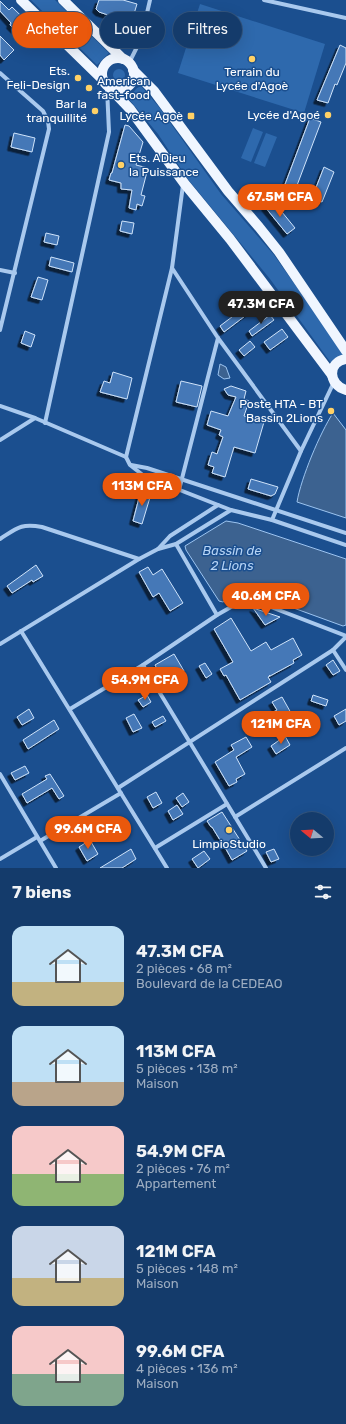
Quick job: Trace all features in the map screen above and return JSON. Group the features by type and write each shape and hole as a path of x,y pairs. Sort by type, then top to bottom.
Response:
{"main road":[{"path":"21,0 130,109 184,183 230,239 333,379 338,388 346,390"},
{"path":"63,0 128,64 154,92 228,191 279,252 346,351"},
{"path":"114,59 128,64 134,74 132,82 126,88 118,90 107,85 103,74 107,63 114,59"},
{"path":"333,379 333,368 337,362 346,359"}],"street":[{"path":"128,64 141,39 150,0"},
{"path":"264,0 346,18"},
{"path":"0,73 43,112 48,121 47,137 0,330"},
{"path":"45,422 108,132 107,85"},
{"path":"126,457 172,268 184,183"},
{"path":"172,268 218,338 300,451"},
{"path":"0,270 15,273"},
{"path":"179,490 218,338"},
{"path":"272,520 300,451 333,379"},
{"path":"0,406 45,422 126,457 130,465 144,476 230,510 272,520 346,545"},
{"path":"0,440 35,418"},
{"path":"130,465 147,468 346,533"},
{"path":"158,549 170,536 218,505"},
{"path":"0,644 139,559 158,549 176,544 230,510"},
{"path":"0,539 17,528 25,525 34,525 139,559"},
{"path":"176,544 217,616"},
{"path":"70,708 143,665 245,599 263,604 346,637 333,650 118,788"},
{"path":"21,631 70,708 167,868"},
{"path":"333,650 346,670"},
{"path":"143,665 266,868"},
{"path":"235,817 346,748"},
{"path":"0,774 56,868"},
{"path":"0,859 121,793"},
{"path":"155,848 227,804"}],"shaded area":[{"path":"31,0 55,0 67,12 43,12"},
{"name":"Terrain du Lycée d'Agoè","path":"200,4 225,12 197,12"},
{"name":"Terrain du Lycée d'Agoè","path":"242,17 325,44 304,113 178,73 186,48 242,48"},
{"path":"92,36 100,44 100,48 104,48 109,53 97,65 80,48 92,48"},
{"path":"121,69 124,70 124,80 117,81 114,80 113,73 114,70"},
{"path":"141,86 159,107 221,194 274,255 344,354 331,363 270,279 187,178 158,134 128,98 137,88"},
{"path":"253,128 263,132 251,162 241,158"},
{"path":"266,133 277,137 265,167 254,163"}],"water":[{"path":"220,364 226,367 230,378 224,379 218,375"},
{"path":"333,413 346,430 346,518 297,502 302,481 312,456 322,432"},
{"name":"Bassin de 2 Lions","path":"226,521 238,523 346,559 346,625 343,626 244,590 223,602 219,601 186,550 185,546"}],"building":[{"path":"99,0 123,0 137,4 135,12 100,12 96,9"},
{"path":"0,1 9,10 12,7 17,12 12,12 12,27 10,25 11,23 0,11"},
{"path":"0,36 14,50 4,60 0,55"},
{"path":"340,45 346,48 346,63 337,85 335,84 328,103 317,100"},
{"path":"310,118 321,122 291,198 280,191 284,187"},
{"path":"125,125 129,126 143,142 136,165 148,168 141,195 145,196 142,206 137,204 136,210 129,208 132,190 121,189 121,183 109,180"},
{"path":"14,133 35,138 32,152 11,147"},
{"path":"324,167 334,172 322,202 312,198"},
{"path":"273,201 295,228 287,234 265,207"},
{"path":"122,221 134,223 132,234 120,231"},
{"path":"46,233 59,236 57,245 44,242"},
{"path":"51,257 74,263 72,272 49,266"},
{"path":"38,277 48,280 42,300 31,297"},
{"path":"249,304 253,310 224,332 220,326"},
{"path":"270,315 274,320 252,336 249,331"},
{"path":"282,329 288,337 270,350 264,342"},
{"path":"25,331 35,335 31,347 21,343"},
{"path":"250,341 255,347 244,356 239,350"},
{"path":"113,372 132,378 127,399 100,392 104,381 110,383"},
{"path":"181,381 202,386 197,407 176,402"},
{"path":"231,386 246,391 244,399 249,401 244,416 264,422 255,453 234,447 225,477 212,473 214,467 208,465 212,452 217,454 223,437 219,435 221,430 207,425 211,411 228,416 236,397 228,395 224,389"},
{"path":"251,479 278,487 275,494 271,496 248,489"},
{"path":"141,490 151,494 142,524 133,521"},
{"path":"36,565 43,576 33,582 32,580 12,593 7,586"},
{"path":"148,567 153,575 162,569 183,603 170,611 159,593 153,597 139,572"},
{"path":"253,608 280,617 265,625"},
{"path":"231,618 251,651 266,642 271,650 293,638 302,655 293,660 294,663 268,677 271,682 240,700 226,675 224,676 220,669 233,662 214,629"},
{"path":"174,654 184,671 164,682 155,665"},
{"path":"333,660 340,671 333,675 326,665"},
{"path":"205,663 212,674 206,678 199,666"},
{"path":"147,695 151,702 143,707 138,700"},
{"path":"313,695 328,700 326,706 311,701"},
{"path":"282,697 291,713 280,719 270,714 277,710 272,702"},
{"path":"29,709 34,718 22,725 17,717"},
{"path":"346,709 346,721 339,725 334,716"},
{"path":"134,714 142,728 133,732 126,718"},
{"path":"163,716 166,721 155,727 152,722"},
{"path":"54,720 59,729 28,749 23,740"},
{"path":"285,736 290,745 276,754 271,746"},
{"path":"246,737 252,747 236,757 245,774 236,779 237,782 229,786 215,762 234,750 231,745"},
{"path":"25,766 29,773 15,780 11,773"},
{"path":"50,774 64,796 59,799 52,788 27,803 22,794 47,779 45,776"},
{"path":"156,792 162,803 153,808 147,797"},
{"path":"183,793 189,802 182,807 176,798"},
{"path":"177,805 183,814 173,820 168,811"},
{"path":"222,812 247,851 232,860 221,840 207,821"},
{"path":"105,819 110,827 104,831 98,823"},
{"path":"90,840 98,854 87,861 79,847"},
{"path":"131,849 136,859 122,868 100,868"},
{"path":"274,849 279,859 271,862 266,852"},
{"path":"204,851 210,859 198,868 192,859"}],"place":[{"name":"Terrain du Lycée d'Agoè","path":"252,59"},
{"name":"Ets. Feli-Design","path":"78,78"},
{"name":"American fast-food","path":"89,88"},
{"name":"Bar la tranquillité","path":"95,111"},
{"name":"Lycée d'Agoé","path":"328,115"},
{"name":"Lycée Agoè","path":"191,116"},
{"name":"Ets. ADieu la Puissance","path":"121,165"},
{"name":"Poste HTA - BT Bassin 2Lions","path":"331,411"},
{"name":"LimpioStudio","path":"229,830"}]}
